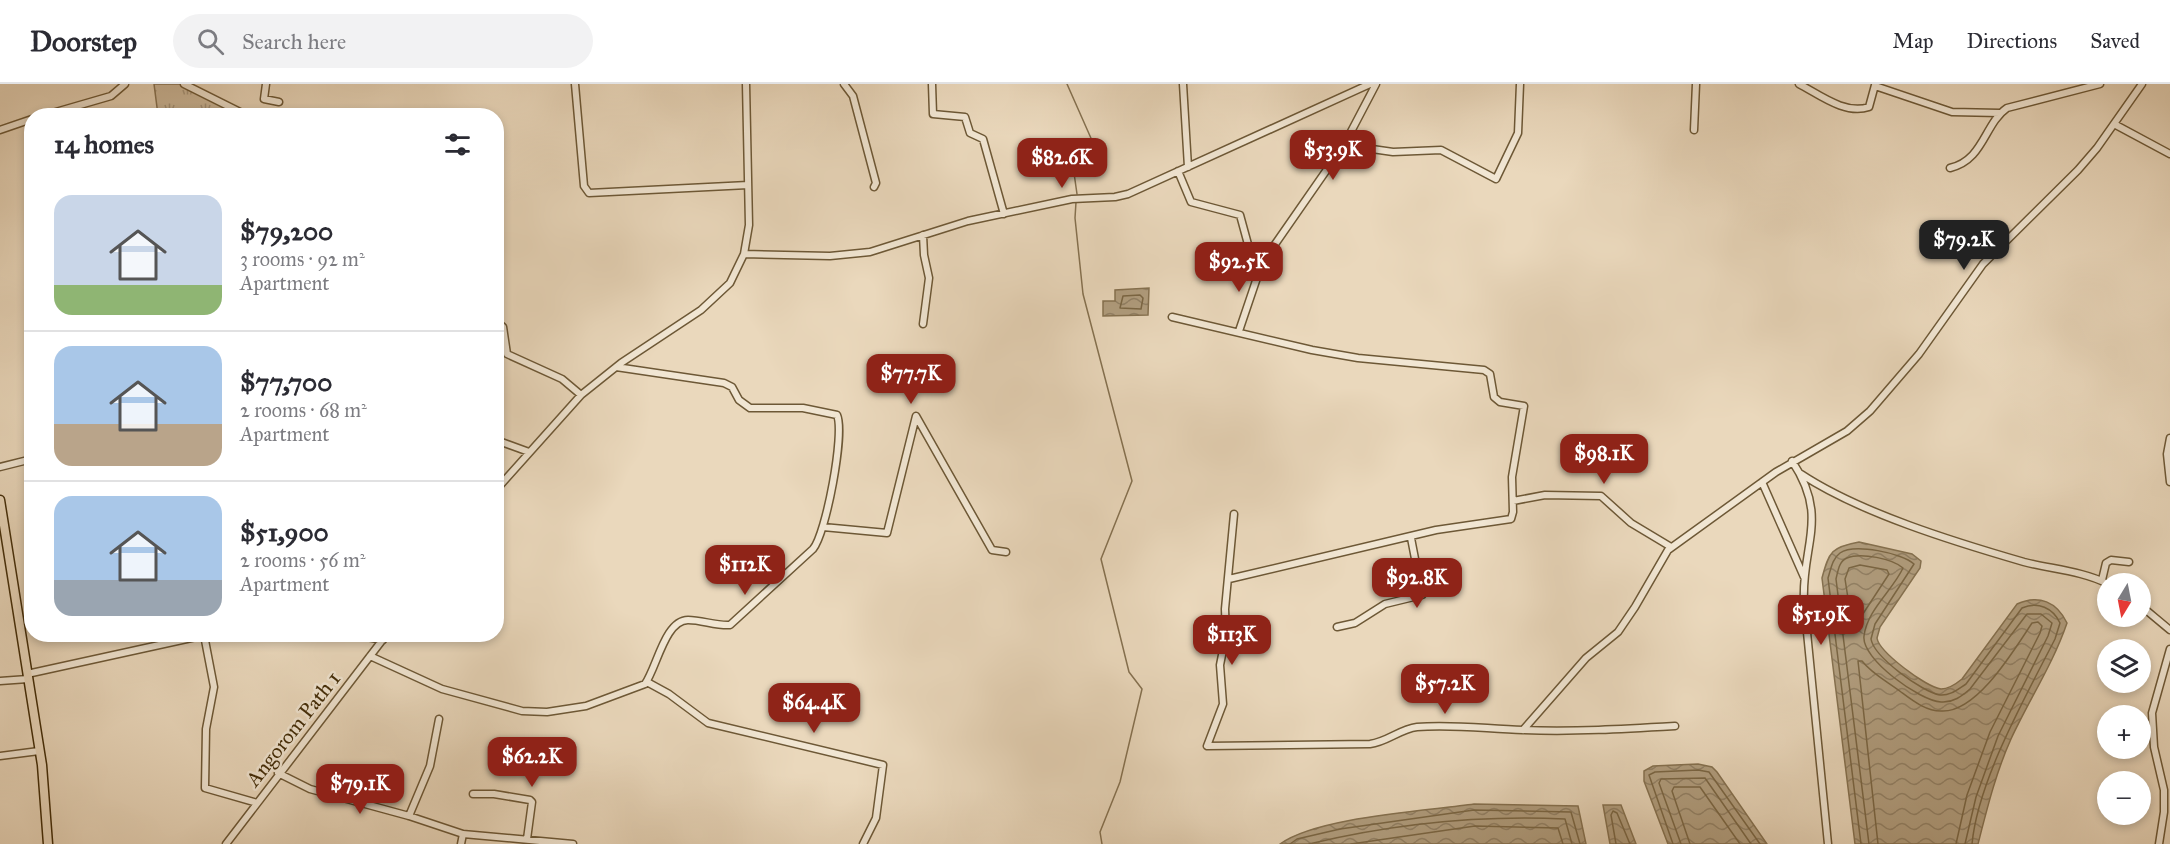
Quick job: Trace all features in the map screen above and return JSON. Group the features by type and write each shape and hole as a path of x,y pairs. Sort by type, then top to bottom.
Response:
{"highway":[{"path":"0,500 39,751 48,844"}],"street":[{"path":"70,108 111,96 124,84"},
{"path":"184,84 232,108"},
{"path":"266,84 264,99 279,102"},
{"path":"575,84 584,186 589,193 748,185"},
{"path":"504,481 581,395 616,367 721,294 734,277 744,254 749,225 746,84"},
{"path":"844,84 853,96 856,115 862,126 876,183 874,187"},
{"path":"932,84 933,114 965,117 970,133 983,139 1004,214"},
{"path":"1183,84 1188,167"},
{"path":"744,254 831,256 870,252 923,235 1004,214 1072,199 1115,197 1188,167 1370,84"},
{"path":"1239,331 1262,262 1344,145 1376,84"},
{"path":"1344,145 1393,153 1441,150 1496,179 1518,133 1520,84"},
{"path":"1694,130 1696,84"},
{"path":"1799,84 1822,100 1857,110 1869,107 1875,85 1953,112 2000,113 2018,104 2100,84"},
{"path":"1523,730 1586,658 1618,632 1635,608 1662,558 1671,547 1792,461 1847,431 1870,411 1919,354 1983,264 2078,170 2142,84"},
{"path":"1950,168 1968,159 1985,140 2000,113"},
{"path":"0,130 24,122"},
{"path":"2114,124 2170,154"},
{"path":"1178,171 1191,202 1240,215 1249,248 1262,262"},
{"path":"922,324 929,278 923,235"},
{"path":"1172,317 1312,350 1358,358 1488,372 1494,398 1500,402 1524,406 1512,477 1513,516 1508,520 1456,526 1411,538 1360,546 1312,561 1229,579"},
{"path":"504,334 507,354 562,379 581,395"},
{"path":"370,656 442,689 522,711 547,712 586,706 639,688 647,682 669,632 675,625 681,621 691,620 730,625 813,549 823,526 837,460 839,423 837,415 804,408 750,408 739,400 732,387 724,383 616,367"},
{"path":"823,526 887,533 916,416 992,550 1006,552"},
{"path":"2170,438 2167,454 2170,482"},
{"path":"504,443 529,452"},
{"path":"0,467 24,461"},
{"path":"1792,461 1807,489 1812,516 1812,542 1804,577 1804,602 1828,844"},
{"path":"1800,474 1827,490 1865,507 1956,540 2023,561 2097,580"},
{"path":"1762,482 1804,577"},
{"path":"1513,501 1545,495 1601,496 1631,523 1671,547"},
{"path":"1234,514 1225,609 1226,635 1220,664 1223,704 1207,746 1370,744 1405,730 1421,727 1473,726 1523,730 1675,726"},
{"path":"1337,627 1355,623 1385,604 1422,595 1411,538"},
{"path":"2105,573 2106,563 2111,560 2129,562"},
{"path":"2151,614 2170,630"},
{"path":"0,681 175,642"},
{"path":"206,642 214,682 206,729 205,788 257,803"},
{"name":"Angorom Path 1","path":"226,844 278,773 381,642"},
{"path":"2158,844 2164,812 2164,790 2154,747 2152,713 2170,650"},
{"path":"647,682 669,694 708,723 883,765 876,818 863,844"},
{"path":"409,816 429,766 438,719"},
{"path":"0,756 39,751"},
{"path":"278,773 310,789 409,816 463,834 527,838 573,844"},
{"path":"473,794 494,794 530,800 532,802 527,838"},
{"path":"461,844 463,834"}],"green space":[{"path":"154,84 182,84 234,108 157,108"}],"water":[{"path":"1149,288 1148,315 1103,316 1103,301 1115,301 1115,290"},
{"path":"1859,542 1912,554 1921,561 1920,568 1880,627 1877,638 1894,660 1934,687 1947,688 1962,679 2017,604 2033,600 2047,602 2058,610 2067,623 2055,653 2006,752 1992,791 1978,844 1855,844 1822,578 1830,556 1837,548"},
{"path":"1698,764 1712,767 1717,772 1767,844 1668,844 1644,781 1644,771 1653,766"},
{"path":"1474,804 1578,806 1586,844 1280,844 1319,827 1345,821"},
{"path":"1603,805 1621,805 1636,844 1610,844"}],"waterway":[{"path":"1067,84 1094,145 1072,159 1077,194"},
{"path":"1076,202 1075,218 1083,294 1132,481 1101,559 1129,672 1142,689 1120,782 1100,832 1102,844"}]}
